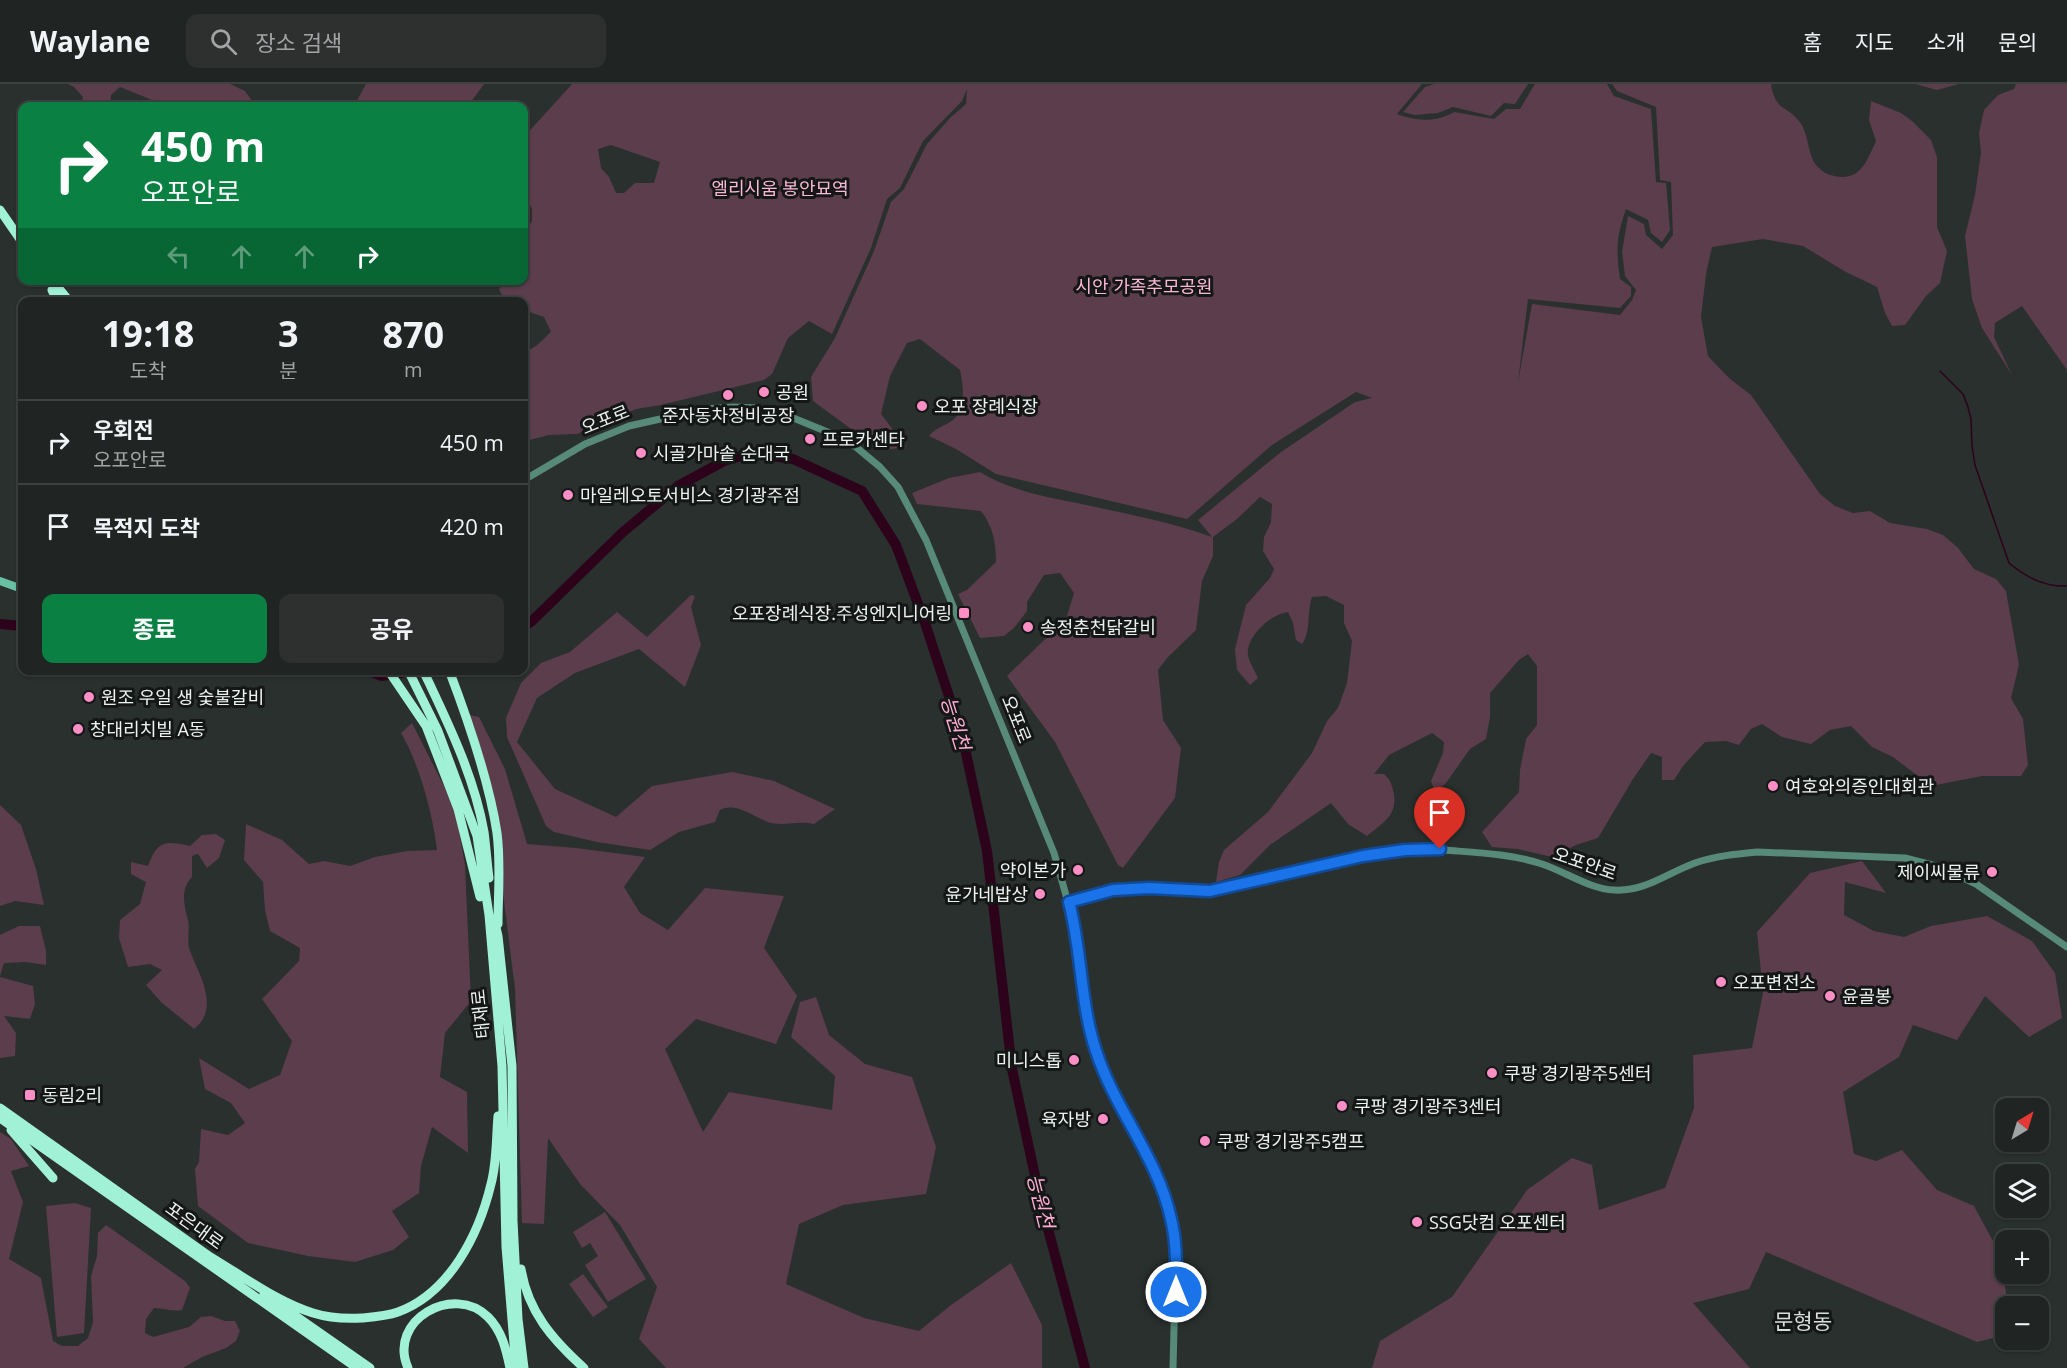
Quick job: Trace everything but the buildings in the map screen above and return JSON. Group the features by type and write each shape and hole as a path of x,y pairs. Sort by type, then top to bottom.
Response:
{"highway":[{"path":"0,210 18,236"},
{"path":"0,217 18,242"},
{"path":"54,285 66,297"},
{"path":"391,675 426,726 458,809 495,938"},
{"name":"태재로","path":"410,675 438,730 477,836 495,938 512,1066 513,1221"},
{"name":"태재로","path":"425,675 450,727 484,830 495,938 502,1066 506,1246 516,1368"},
{"path":"450,675 468,726 492,809 497,835 495,938"},
{"path":"209,1256 294,1305 333,1317 378,1317 398,1312 416,1303 432,1291 458,1261 479,1225 492,1182 502,1066"},
{"name":"포은대로","path":"0,1108 370,1368"},
{"path":"0,1119 53,1178"},
{"name":"포은대로","path":"0,1119 357,1368"},
{"path":"513,1221 518,1319 524,1368"},
{"path":"513,1221 523,1282 528,1296 551,1336 584,1368"},
{"path":"408,1368 404,1341 414,1322 446,1304 457,1304 479,1310 494,1325 504,1344 510,1368"},
{"path":"283,1316 348,1368"}],"main road":[{"path":"1,579 18,587"}],"street":[{"name":"오포로","path":"528,478 585,444 629,426 657,418 719,408 759,408 817,426 856,447 880,466 898,487 921,531 1054,853 1078,942 1088,1019 1096,1051 1110,1084 1151,1163 1171,1218 1176,1248 1173,1368"},
{"name":"오포안로","path":"1069,902 1113,890 1149,888 1210,891 1363,856 1405,850 1440,849 1519,859 1542,864 1602,889 1613,891 1642,887 1694,863 1739,853 1887,856 1923,862 1960,875 2067,947"}],"green space":[{"path":"68,84 230,84 245,91 253,102 157,102 120,87 111,95 110,102 82,102 83,97"},
{"path":"366,84 484,84 471,102 356,102"},
{"path":"572,84 1422,84 1397,114 1426,120 1447,116 1454,112 1494,119 1506,109 1520,109 1535,84 1607,84 1614,96 1651,109 1656,182 1666,183 1670,230 1662,242 1651,233 1648,220 1626,209 1620,228 1618,259 1620,279 1631,287 1631,296 1620,308 1528,299 1518,382 1532,304 1620,315 1632,300 1636,290 1625,276 1622,252 1628,216 1644,224 1646,235 1662,249 1673,235 1671,182 1660,180 1656,107 1617,91 1612,84 1772,84 1776,100 1802,125 1816,165 1828,174 1840,177 1860,170 1876,141 1869,120 1871,101 1901,113 1931,140 1937,157 1937,227 1947,251 1940,283 1926,296 1905,325 1892,326 1885,313 1877,287 1844,271 1803,246 1763,239 1712,247 1701,317 1708,356 1729,378 1751,395 1820,494 1835,506 1853,513 1870,511 1890,523 1927,529 1943,535 1958,548 1974,569 1996,579 2006,591 2019,665 2011,698 2023,719 2028,765 2021,776 1982,776 1931,786 1893,757 1872,747 1851,726 1830,730 1811,744 1782,737 1762,724 1751,729 1739,745 1726,741 1705,742 1683,766 1674,780 1662,780 1662,757 1651,753 1598,838 1576,845 1552,857 1517,849 1492,847 1482,832 1519,792 1520,770 1526,739 1537,725 1537,666 1528,654 1519,660 1490,693 1490,717 1486,739 1470,749 1446,783 1435,792 1431,781 1443,753 1444,742 1432,733 1389,755 1374,774 1384,774 1390,781 1394,806 1389,817 1367,836 1348,824 1331,803 1270,845 1240,875 1216,882 1219,862 1224,850 1268,812 1312,753 1327,721 1338,708 1347,683 1352,641 1344,623 1344,605 1326,596 1312,597 1307,634 1302,644 1296,640 1288,612 1281,614 1261,627 1248,648 1251,664 1258,678 1250,685 1237,670 1235,649 1246,605 1270,578 1274,569 1263,551 1264,537 1271,522 1272,504 1260,497 1237,519 1213,537 1213,556 1202,581 1196,630 1158,670 1163,720 1181,748 1175,798 1123,868 1118,865 1055,742 1007,676 1066,619 1074,593 1060,573 1044,575 1027,602 1027,611 1014,628 1004,636 980,638 958,594 967,590 996,562 991,529 981,511 917,504 912,493 949,478 980,472 1027,492 1162,522 1212,537 1198,520 1281,452 1355,402 1372,398 1356,392 1272,445 1187,519 996,474 956,449 929,436 957,415 962,403 963,389 960,370 920,339 907,343 890,376 881,414 906,447 884,450 869,442 813,401 811,377 835,338 874,251 891,202 904,189 927,144 966,104 967,89 962,101 923,141 900,188 887,199 871,248 832,334 809,321 788,338 772,374 764,380 636,409 577,434 549,435 529,440 528,351 551,332 544,317 528,311 528,297 503,297 499,289 503,285 528,285 528,227 532,221 532,209 528,200 528,133","holes":["611,145 660,162 654,183 635,183 624,193 616,193 609,177 601,168 598,149"]},
{"path":"1434,84 1528,84 1515,104 1504,103 1491,116 1453,107 1438,113 1415,115 1403,112 1425,87"},
{"path":"1915,84 1959,84 1937,90"},
{"path":"2016,84 2067,84 2067,370 2022,306 1995,323 1994,337 2012,375 1982,328 1972,299 1965,236 1975,195 1981,153 1979,133 1984,110 1998,95 2014,89"},
{"path":"691,595 695,596 691,607 701,645 685,687 639,649 575,673 537,698 517,742 555,789 616,817 652,786 732,772 774,781 835,809 814,824 779,824 768,822 738,809 726,808 720,810 715,822 679,832 650,850 597,842 554,832 546,826 507,737 506,718 521,683 541,663 570,652 617,612 647,637"},
{"path":"469,715 479,717 505,769 527,844 645,857 624,887 640,913 668,930 705,888 784,896 764,948 797,996 776,1044 696,1019 665,1049 703,1132 729,1092 832,1110 835,1076 791,1037 800,1002 816,997 829,1035 865,1064 912,1077 936,1147 926,1194 843,1205 799,1224 786,1284 864,1318 919,1331 951,1305 1011,1263 1042,1325 1042,1368 666,1368 639,1339 657,1287 620,1225 580,1184 548,1138 544,1224 522,1223 515,989 500,869 500,834"},
{"path":"412,723 455,808 465,865 471,1001 445,1033 440,1077 467,1092 468,1153 432,1127 421,1166 419,1193 392,1211 409,1237 393,1250 355,1262 308,1256 248,1243 198,1206 195,1169 199,1162 201,1129 228,1135 245,1123 231,1103 205,1089 199,1058 249,1089 280,1075 292,1041 262,999 299,961 300,948 270,931 265,910 263,882 244,860 246,824 282,840 309,864 324,861 350,866 375,857 407,851 437,850 424,790 414,759 401,733"},
{"path":"0,805 21,825 36,869 44,905 15,901 0,906"},
{"path":"216,834 225,840 219,858 207,868 198,854 192,856 192,877 184,892 189,923 189,948 203,983 207,1001 203,1019 194,1029 161,1002 146,985 162,970 150,964 128,967 119,938 120,920 140,904 146,882 131,874 131,862 148,866 155,851 163,844 174,843 190,846 202,835"},
{"path":"1862,861 1886,893 1845,882 1844,915 1874,931 1904,937 1931,926 1987,916 2032,941 2055,973 2062,1018 2029,1037 1985,996 1957,1040 1913,1025 1899,1057 1843,1092 1854,1154 1876,1161 1902,1150 1937,1190 1974,1206 1995,1245 1995,1284 2005,1284 2006,1296 1995,1296 1995,1338 1977,1342 1766,1252 1749,1289 1693,1303 1750,1368 1372,1368 1380,1341 1452,1297 1527,1190 1572,1158 1592,1165 1599,1210 1665,1188 1694,1108 1693,1055 1752,1048 1763,993 1757,932 1810,873"},
{"path":"19,926 40,926 46,951 46,965 26,962 4,963 0,976 0,935"},
{"path":"0,977 33,986 35,1004 30,1019 4,1016 16,1033 15,1056 0,1058"},
{"path":"0,1132 11,1139 29,1166 11,1171 23,1202 9,1259 41,1278 53,1341 62,1346 78,1346 88,1338 93,1322 91,1276 97,1256 98,1233 106,1225 185,1281 190,1288 182,1310 154,1308 146,1319 145,1333 153,1337 189,1327 201,1317 211,1316 225,1321 235,1321 240,1331 236,1341 183,1368 0,1368"},
{"path":"75,1203 91,1208 84,1333 57,1337 46,1206"},
{"path":"605,1212 646,1279 608,1302 585,1265 598,1256 590,1243 582,1248 573,1232"},
{"path":"583,1274 608,1307 593,1317 569,1284"}],"waterway":[{"path":"1940,371 1963,394 1968,407 1975,465 2009,563 2036,580 2051,585 2067,586"},
{"name":"능원천","path":"528,624 623,532 678,486 724,461 752,453 793,459 862,491 896,545 924,620 963,739 987,851 1012,1069 1040,1199 1085,1368"},
{"name":"능원천","path":"0,624 18,626"},
{"name":"능원천","path":"380,675 388,675"}],"place":[{"name":"공원","path":"764,392"},
{"name":"준자동차정비공장","path":"728,395"},
{"name":"오포 장례식장","path":"922,406"},
{"name":"프로카센타","path":"810,439"},
{"name":"시골가마솥 순대국","path":"641,453"},
{"name":"마일레오토서비스 경기광주점","path":"568,495"},
{"name":"오포장례식장.주성엔지니어링","path":"964,613"},
{"name":"송정춘천닭갈비","path":"1028,627"},
{"name":"원조 우일 생 숯불갈비","path":"89,697"},
{"name":"창대리치빌 A동","path":"78,729"},
{"name":"여호와의증인대회관","path":"1773,786"},
{"name":"약이본가","path":"1078,870"},
{"name":"제이씨물류","path":"1992,872"},
{"name":"윤가네밥상","path":"1040,894"},
{"name":"오포변전소","path":"1721,982"},
{"name":"윤골봉","path":"1830,996"},
{"name":"미니스톱","path":"1074,1060"},
{"name":"쿠팡 경기광주5센터","path":"1492,1073"},
{"name":"동림2리","path":"30,1095"},
{"name":"쿠팡 경기광주3센터","path":"1342,1106"},
{"name":"육자방","path":"1103,1119"},
{"name":"쿠팡 경기광주5캠프","path":"1205,1141"},
{"name":"SSG닷컴 오포센터","path":"1417,1222"}],"district":[{"name":"문형동","path":"1803,1321"}],"route":[{"path":"1176,1292 1176,1248 1167,1203 1151,1163 1102,1068 1096,1051 1088,1019 1078,942 1069,902 1113,890 1149,888 1210,891 1363,856 1405,850 1440,849"}],"park label":[{"name":"엘리시움 봉안묘역","path":"780,188"},
{"name":"시안 가족추모공원","path":"1144,286"}]}
